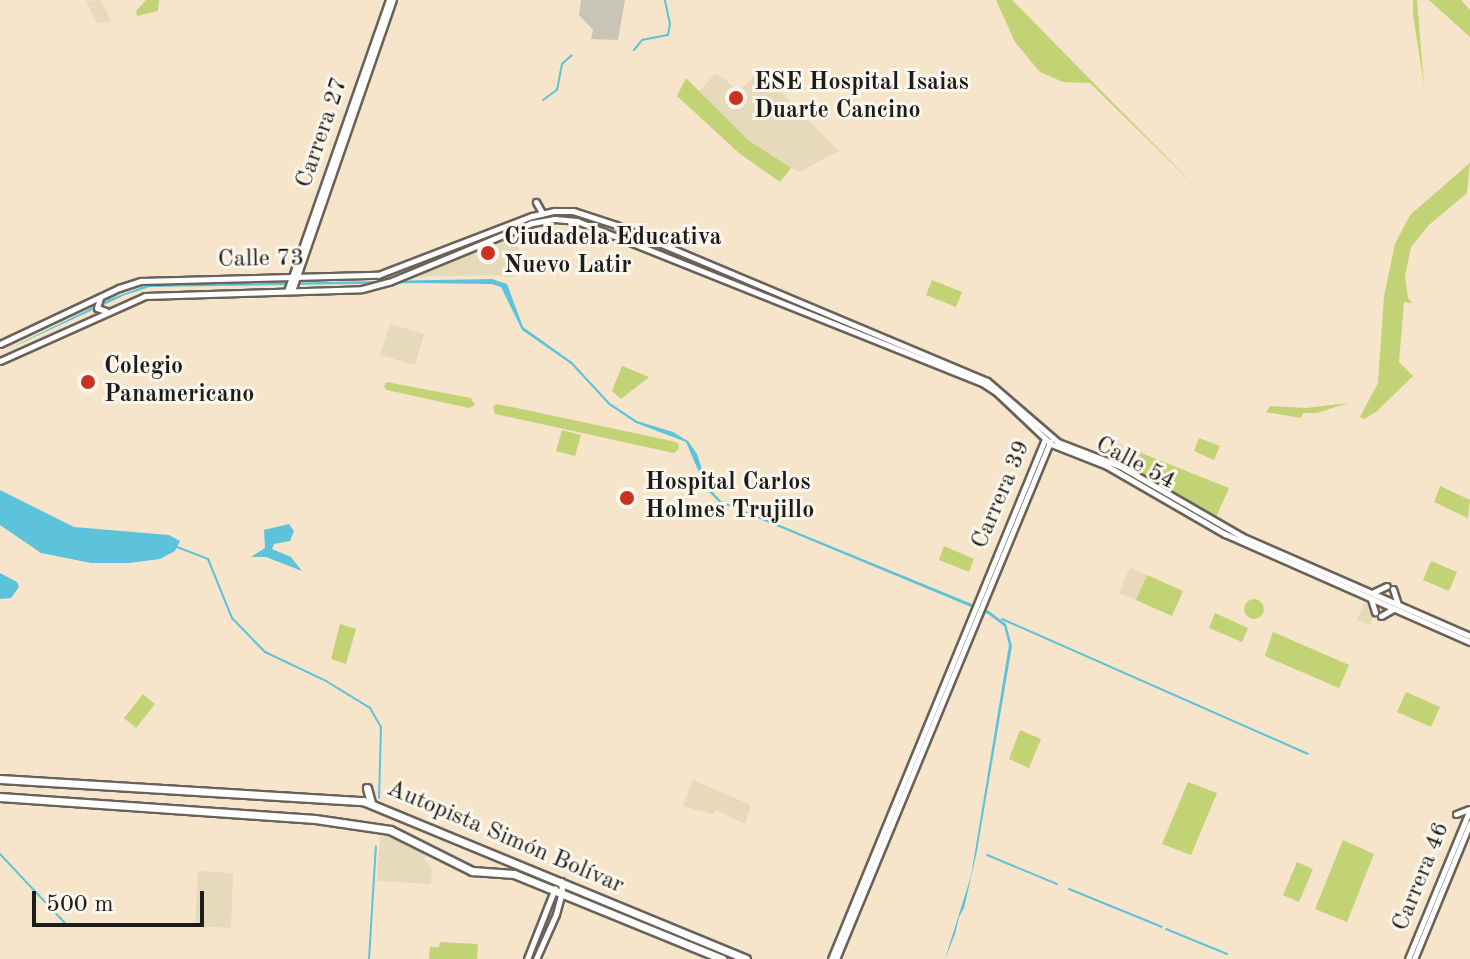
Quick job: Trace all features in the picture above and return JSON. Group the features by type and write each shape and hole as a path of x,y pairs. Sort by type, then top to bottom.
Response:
{"highway":[{"name":"Autopista Simón Bolívar","path":"0,779 359,800 746,959"},
{"path":"367,788 368,800 377,806"},
{"name":"Autopista Simón Bolívar","path":"0,797 92,807 315,819 390,830 472,871 509,873 722,959"}],"main road":[{"name":"Carrera 27","path":"292,284 391,0"},
{"path":"536,202 543,213"},
{"name":"Calle 73","path":"0,361 107,311 155,294 382,274 543,213 562,210 601,219"},
{"path":"584,224 591,221 589,215"},
{"name":"Calle 73","path":"0,344 141,281 375,286 524,226 555,219 597,228"},
{"path":"597,228 595,222 601,219"},
{"name":"Calle 54","path":"601,219 992,384 1046,442 1120,466 1203,519"},
{"name":"Calle 54","path":"597,228 843,330 988,386 1046,442 1107,466 1226,531 1470,639"},
{"path":"464,242 460,248 465,251"},
{"path":"450,248 454,251 452,256"},
{"path":"731,284 736,282 734,276"},
{"path":"743,289 741,284 745,280"},
{"path":"98,300 99,311 107,311"},
{"path":"843,330 849,327 847,322"},
{"path":"858,336 855,331 861,328"},
{"name":"Carrera 39","path":"833,959 975,613 986,579 1046,442"},
{"path":"1220,516 1226,531 1211,535 1203,519 1220,516"},
{"name":"Carrera 39","path":"978,601 1007,534"},
{"path":"1390,588 1400,608 1378,614 1369,594 1390,588"},
{"path":"1456,814 1470,809"},
{"name":"Carrera 46","path":"1411,959 1470,809"},
{"name":"Carrera 46","path":"1411,959 1470,823"},
{"path":"527,959 542,928 553,891 561,881"},
{"path":"536,959 562,895 561,881"}],"shaded area":[{"path":"101,0 111,21 97,24 86,1"},
{"path":"581,0 625,0 618,40 591,39 593,30 579,15"},
{"path":"716,73 740,91 756,74 770,93 776,87 839,151 799,172 785,165 748,140 699,91"},
{"name":"Ciudadela Educativa Nuevo Latir","path":"515,231 521,235 513,278 495,275 400,277"},
{"path":"390,324 424,334 415,365 380,355"},
{"path":"1117,443 1141,453 1132,473 1109,461"},
{"path":"1130,567 1147,575 1136,600 1119,593"},
{"path":"1367,596 1375,612 1370,625 1357,620"},
{"path":"693,780 751,805 745,824 716,810 712,814 683,806"},
{"path":"386,830 430,853 424,858 432,868 431,884 377,881 380,835"},
{"path":"198,871 233,873 231,928 195,926"}],"green space":[{"path":"146,0 159,0 158,11 137,16 136,11"},
{"path":"996,0 1012,0 1200,191 1090,83 1063,82 1040,72 1015,42"},
{"path":"1413,0 1417,0 1424,85 1413,15"},
{"path":"1429,0 1461,0 1470,10 1470,37"},
{"path":"686,78 748,140 791,168 780,182 739,153 677,96"},
{"path":"1470,163 1467,193 1429,225 1411,247 1405,276 1408,298 1412,303 1404,302 1399,362 1413,376 1376,412 1364,419 1360,417 1378,383 1384,296 1395,244 1410,215"},
{"path":"932,280 962,292 956,307 926,295"},
{"path":"622,366 649,377 621,399 612,391"},
{"path":"386,382 471,398 475,405 469,408 387,390 384,387"},
{"path":"1348,403 1317,413 1303,413 1301,418 1266,412 1270,406 1306,408"},
{"path":"497,404 672,441 678,443 679,449 674,453 495,414 493,407"},
{"path":"562,430 581,435 575,456 556,451"},
{"path":"1199,438 1220,446 1214,460 1194,451"},
{"path":"1141,453 1229,488 1217,515 1213,517 1132,473"},
{"path":"1440,486 1470,500 1468,518 1434,502"},
{"path":"944,546 974,559 969,572 939,560"},
{"path":"1431,561 1457,572 1449,591 1423,580"},
{"path":"1147,575 1183,591 1172,616 1136,600"},
{"path":"1254,599 1261,602 1264,609 1261,616 1254,619 1247,616 1244,609 1247,602"},
{"path":"1215,613 1248,628 1242,642 1209,628"},
{"path":"340,624 356,629 346,664 331,659"},
{"path":"1273,632 1349,665 1339,688 1265,656"},
{"path":"1406,692 1440,707 1431,727 1397,712"},
{"path":"143,694 155,704 136,728 124,718"},
{"path":"1020,730 1041,739 1029,768 1009,759"},
{"path":"1188,782 1217,793 1191,855 1162,844"},
{"path":"1343,840 1374,854 1347,922 1315,909"},
{"path":"1297,862 1313,869 1299,902 1283,895"},
{"path":"440,942 478,944 477,959 429,959 430,947 439,947"}],"water":[{"path":"492,279 507,284 523,327 572,362 610,403 637,421 673,432 688,441 697,454 708,487 721,501 989,611 1006,624 1012,646 977,851 964,908 945,959 971,876 1009,645 1004,626 988,614 719,502 706,489 686,442 636,423 609,405 571,364 522,330 501,287 491,284 417,283 150,287 125,295 0,353 110,299 147,285"},
{"path":"0,490 74,527 169,535 180,541 175,551 160,559 129,563 91,563 41,553 0,525"},
{"path":"289,524 294,531 290,541 274,544 272,549 291,557 302,571 266,557 251,557 265,548 264,530"},
{"path":"0,573 17,582 19,587 11,598 0,599"}],"waterway":[{"path":"634,50 642,40 668,35 670,24 665,0"},
{"path":"543,100 557,90 562,64 572,55"},
{"path":"177,547 208,559 232,618 265,652 326,681 370,708 381,727 379,798"},
{"path":"1002,619 1308,754"},
{"path":"369,959 376,846"},
{"path":"0,854 45,902"},
{"path":"987,855 1057,884"},
{"path":"1069,889 1162,927"},
{"path":"49,906 65,923"},
{"path":"1166,929 1227,954"}],"place":[{"name":"ESE Hospital Isaias Duarte Cancino","path":"736,98"},
{"name":"Ciudadela Educativa Nuevo Latir","path":"488,253"},
{"name":"Colegio Panamericano","path":"88,382"},
{"name":"Hospital Carlos Holmes Trujillo","path":"627,498"}]}
